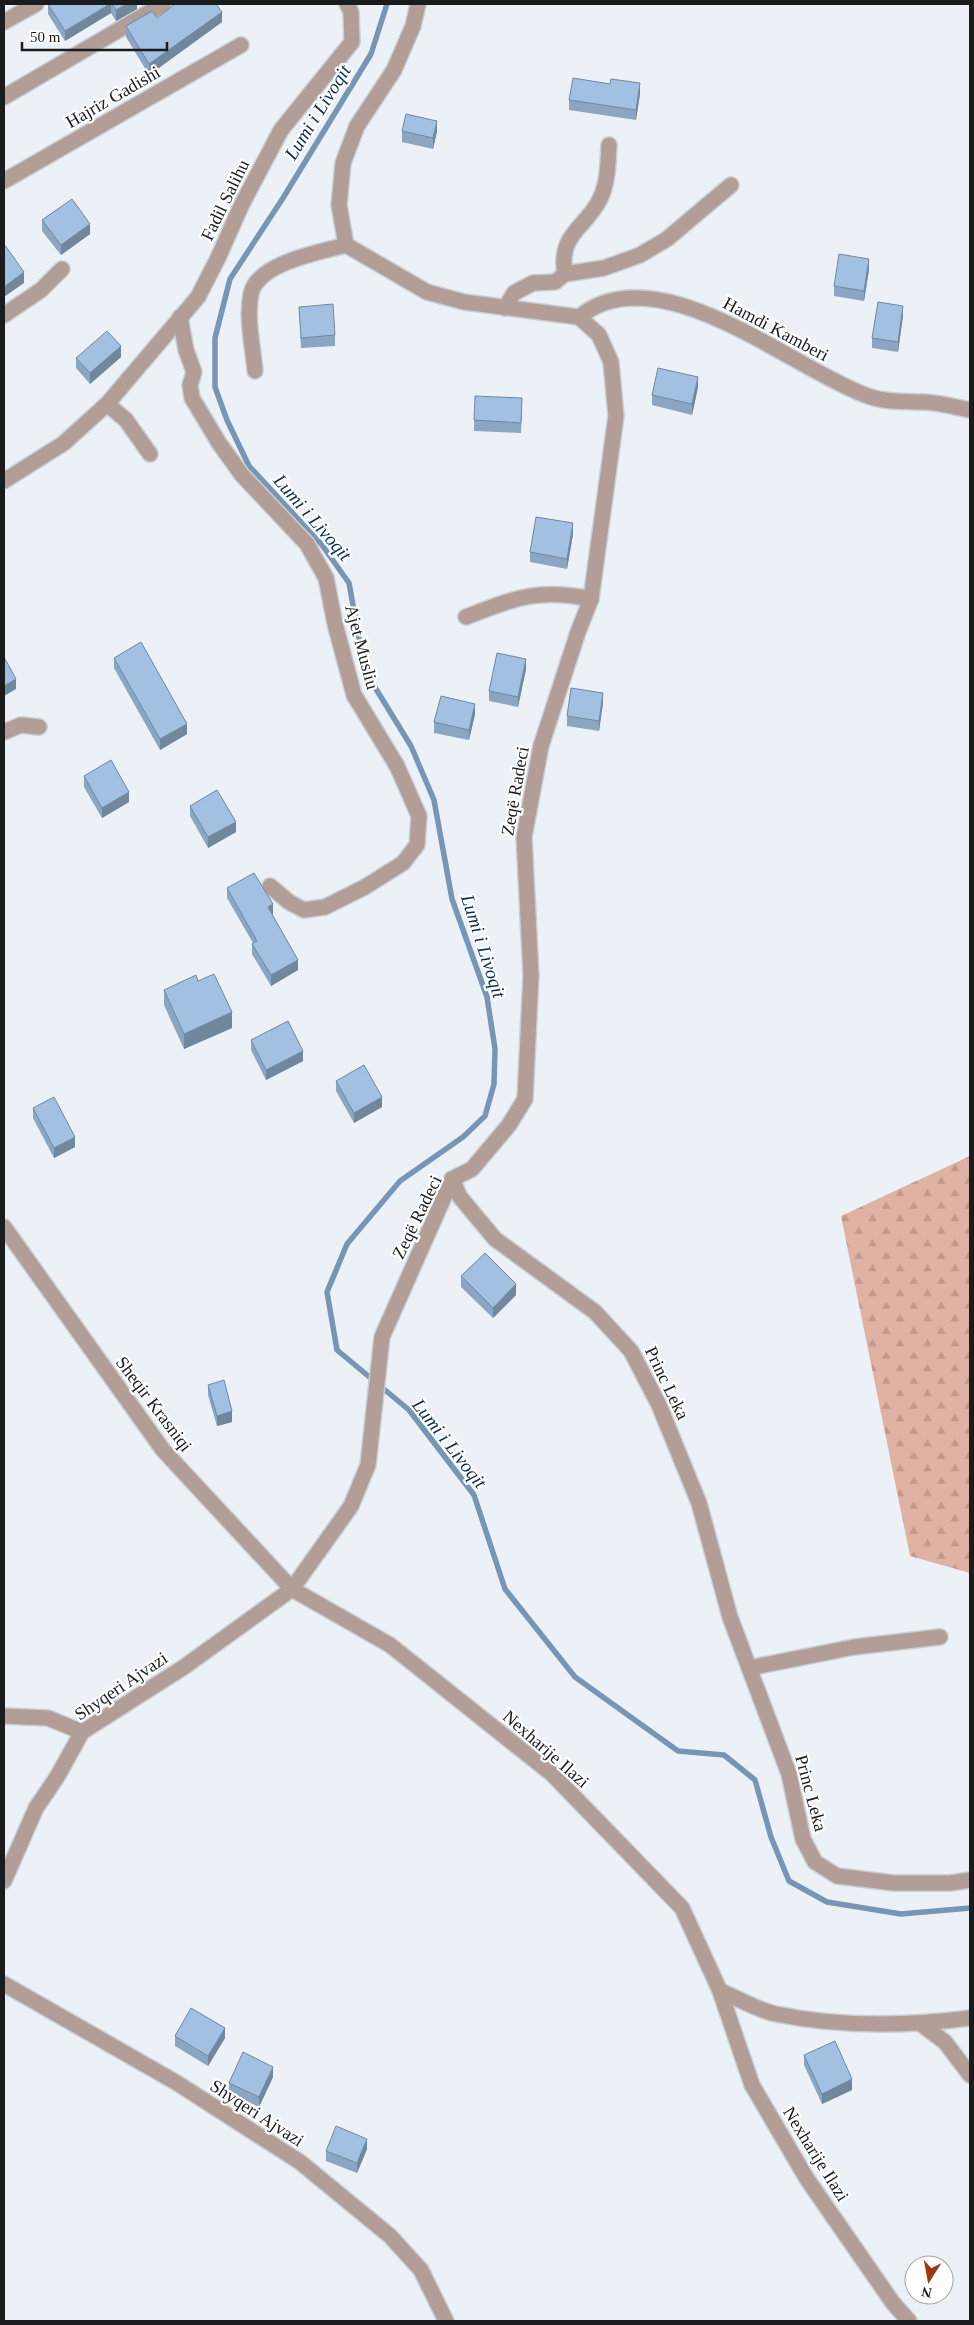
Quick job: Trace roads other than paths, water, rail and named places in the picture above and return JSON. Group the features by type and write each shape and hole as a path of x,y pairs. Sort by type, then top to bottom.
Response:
{"street":[{"path":"4,22 36,4"},
{"path":"4,97 163,4"},
{"name":"Fadil Salihu","path":"4,481 64,443 107,404 198,297 242,204 281,130 352,42 351,12 347,4"},
{"path":"346,246 339,205 343,164 357,126 394,70 413,26 418,4"},
{"name":"Hajriz Gadishi","path":"4,181 241,45"},
{"path":"565,274 562,259 566,245 599,200 607,179 609,145"},
{"path":"505,308 514,292 532,283 555,282 565,274 604,268 640,255 667,239 731,185"},
{"path":"255,371 250,316 251,293 261,276 298,258 346,246 427,292 464,302 579,316"},
{"path":"4,315 41,290 62,268"},
{"name":"Hamdi Kamberi","path":"579,316 592,306 625,299 659,299 714,316 752,335 833,382 867,396 895,402 926,402 970,410"},
{"name":"Zeqë Radeci","path":"292,1590 351,1506 368,1465 382,1337 452,1179 472,1169 509,1125 525,1099 531,975 524,837 541,746 578,632 591,599 616,416 611,362 598,335 579,316"},
{"name":"Ajet Musliu","path":"180,318 186,350 194,372 190,386 192,398 219,443 242,475 307,544 326,578 335,624 354,696 397,766 419,816 417,844 403,863 365,887 325,907 304,910 289,902 270,886"},
{"path":"107,404 126,420 150,454"},
{"path":"466,617 530,595 565,594 591,599"},
{"path":"4,732 21,725 39,727"},
{"name":"Princ Leka","path":"452,1179 460,1197 495,1239 595,1312 631,1351 659,1405 699,1503 730,1617 789,1774 803,1839 815,1862 837,1876 894,1883 950,1883 970,1880"},
{"name":"Sheqir Krasniqi","path":"4,1227 163,1450 292,1590"},
{"name":"Shyqeri Ajvazi","path":"4,1880 36,1808 57,1777 82,1732 184,1667 292,1590"},
{"name":"Nexharije Ilazi","path":"292,1590 390,1645 552,1774 682,1908 720,1991 752,2085 807,2179 893,2303 909,2321"},
{"path":"749,1668 854,1647 940,1637"},
{"path":"4,1716 48,1718 82,1732"},
{"name":"Shyqeri Ajvazi","path":"4,1984 177,2084 300,2162 390,2236 421,2270 446,2321"},
{"path":"720,1991 775,2014 834,2021 921,2024 970,2018"},
{"path":"921,2024 944,2042 970,2075"}],"waterway":[{"name":"Lumi i Livoqit","path":"387,4 371,54 283,198 230,279 215,338 215,387 227,420 249,466 322,545 349,583 365,671 411,746 434,800 452,899 487,997 495,1049 494,1084 485,1116 463,1137 400,1181 347,1244 327,1292 337,1350 409,1410 474,1495 505,1589 575,1677 678,1751 724,1755 755,1780 771,1837 789,1881 827,1902 901,1914 970,1908"}]}
